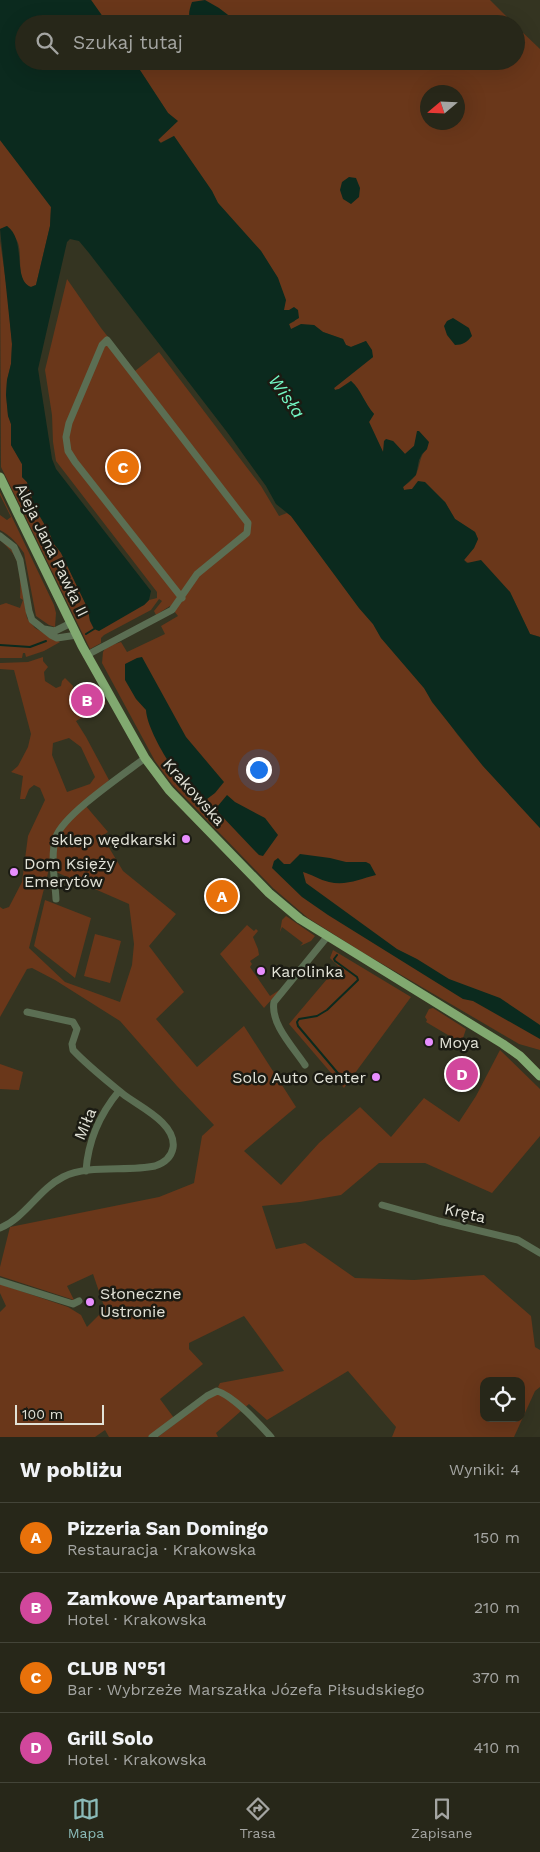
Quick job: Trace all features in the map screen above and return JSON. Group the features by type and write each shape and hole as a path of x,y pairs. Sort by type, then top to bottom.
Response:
{"main road":[{"name":"Aleja Jana Pawła II","path":"0,477 77,635"},
{"name":"Krakowska","path":"77,635 145,758 169,790 269,893 300,919 327,937 520,1056 540,1076"}],"street":[{"path":"87,655 166,614 182,598 197,574 247,533 248,523 107,340 102,345 70,423 66,437 68,451 80,469 182,598"},
{"path":"0,536 10,543 17,553 22,568 30,616 42,628 57,638 77,635"},
{"path":"42,628 55,631 71,624"},
{"path":"56,899 54,849 56,835 60,828 71,815 145,758"},
{"path":"305,1065 281,1030 273,1008 274,1002 327,937"},
{"path":"0,1228 12,1221 54,1182 70,1174 155,1166 164,1162 171,1153 173,1143 172,1137 165,1125 120,1091 74,1050 72,1044 77,1029 73,1022 27,1012"},
{"name":"Miła","path":"86,1171 91,1139 104,1111 120,1091"},
{"name":"Kręta","path":"382,1205 439,1222 518,1240 540,1252"},
{"path":"0,1281 73,1304 79,1301"},
{"path":"152,1437 207,1396 217,1391 234,1402 271,1437"}],"shaded area":[{"path":"91,0 490,0 505,15 102,15"},
{"path":"525,35 540,49 540,637 530,634 510,592 464,560 474,548 478,539 475,532 455,519 445,502 412,489 404,490 403,487 415,476 422,455 427,449 414,446 405,454 393,441 384,454 369,422 374,414 358,389 351,381 335,390 334,388 373,357 366,341 351,347 346,345 343,339 323,332 314,325 291,330 289,324 295,321 289,310 284,310 278,278 261,251 218,203 212,191 174,136 160,143 158,139 177,121 168,113 140,70 525,70"},
{"path":"0,140 51,207 50,226 36,285 31,287 26,284 21,274 17,241 7,226 0,229"},
{"path":"0,241 12,344 6,394 11,424 11,445 22,464 22,477 27,482 35,508 54,544 61,552 88,609 90,621 144,605 149,600 157,598 157,592 56,461 52,415 45,370 67,279 101,328 135,371 159,352 261,486 279,516 287,513 291,516 373,624 381,638 424,688 457,734 483,766 540,828 540,1050 519,1044 362,952 308,918 273,888 172,784 155,761 102,663 103,652 106,647 121,642 127,652 165,634 161,626 178,616 170,606 156,615 154,611 162,601 159,599 151,610 104,635 101,638 101,643 90,649 1,467"},
{"path":"0,492 54,605 56,613 55,627 36,616 24,553 14,540 0,530 0,515 7,520 11,517"},
{"path":"0,539 18,561 27,618 35,628 60,642 44,651 26,657 25,653 23,653 22,658 0,658 0,605 6,603 20,608 23,600 20,598 19,573 16,559"},
{"path":"43,657 43,661 48,667 44,672 45,681 56,688 61,686 65,678 73,686 72,697 78,715 105,701 106,704 76,721 109,780 85,805 108,832 102,836 123,871 176,914 149,946 184,992 156,1019 197,1067 244,1026 296,1107 244,1151 281,1185 319,1143 360,1107 391,1137 424,1098 459,1122 476,1096 500,1050 540,1089 540,1136 492,1193 425,1163 379,1163 341,1195 262,1206 276,1249 305,1243 355,1278 414,1280 484,1275 531,1316 535,1347 540,1350 540,1387 535,1391 525,1413 525,1377 480,1377 480,1422 521,1422 514,1437 392,1437 396,1427 348,1371 267,1420 249,1404 243,1409 218,1387 220,1383 284,1371 244,1316 189,1343 189,1349 203,1364 160,1399 174,1418 148,1437 109,1437 105,1430 95,1437 0,1437 0,1312 6,1306 0,1293 0,1284 68,1307 81,1315 87,1327 105,1309 93,1274 67,1286 74,1300 0,1276 0,1267 10,1227 159,1197 194,1183 202,1136 214,1125 120,1021 55,980 32,968 27,969 0,1017 0,907 3,909 9,907 22,882 28,836 45,800 40,788 34,785 29,789 25,799 20,799 23,776 11,772 18,766 28,747 31,734 14,670 0,669 0,663 28,662","holes":["69,738 81,747 95,777 90,784 67,792 52,755 53,743","49,869 129,904 134,944 132,965 120,1002 65,982 29,948"]},
{"path":"45,900 91,918 75,978 34,946"},
{"path":"286,916 315,936 311,941 300,946 303,943 282,927 280,932 282,920"},
{"path":"247,925 254,931 256,929 258,931 253,937 259,955 250,961 252,964 250,967 270,996 281,989 264,1008 220,954"},
{"path":"95,934 121,941 110,983 84,976"},
{"path":"333,950 411,997 344,1088 289,1024 338,966 330,958"},
{"path":"433,1008 466,1029 463,1038 458,1041 426,1022 425,1017 429,1009"},
{"path":"0,1064 23,1072 19,1090 0,1089"},
{"path":"215,1393 224,1395 241,1411 216,1433 218,1437 158,1437"}],"water":[{"name":"Wisła","path":"0,0 91,0 102,15 15,15 15,70 140,70 168,113 178,121 158,140 161,143 174,136 212,191 218,203 261,251 278,278 286,300 284,310 294,307 298,310 299,318 289,324 291,329 301,324 314,325 323,332 343,339 346,345 351,347 366,341 372,350 373,357 334,388 335,390 351,381 358,389 374,414 369,422 383,452 386,439 393,441 405,454 414,446 417,431 429,442 427,449 419,460 416,475 403,487 404,490 412,489 418,481 425,482 445,502 455,519 475,532 478,539 474,548 464,560 467,563 481,560 510,592 530,634 540,637 540,828 483,766 432,702 424,688 381,638 373,624 291,516 276,504 266,486 227,432 89,253 79,241 70,239 67,242 38,369 52,459 56,469 151,591 149,600 144,605 99,631 94,629 90,621 88,609 61,553 54,544 35,508 27,482 22,477 22,464 11,445 11,424 8,416 6,395 12,344 0,229 7,226 13,232 17,240 20,268 25,283 31,287 36,285 50,226 51,207 0,140"},
{"path":"205,0 228,15 189,15 192,2"},
{"path":"349,177 356,178 360,188 359,197 351,204 343,199 340,190 342,182"},
{"path":"453,318 469,328 472,336 463,344 455,345 447,335 444,326 447,321"},
{"path":"142,657 186,737 224,782 215,793 203,802 186,785 166,758 150,727 146,710 136,699 125,680 125,664"},
{"path":"227,795 235,802 265,818 278,835 263,856 259,855 218,812 217,807"},
{"path":"300,854 370,864 376,875 347,883 329,882 303,872 306,883 397,949 449,979 500,998 540,1025 540,1039 473,1001 463,999 302,897 272,868 274,861 278,858 284,864 290,864"}],"waterway":[{"path":"86,634 94,629"},
{"path":"0,645 30,647 46,641"},
{"path":"337,955 334,959 335,961 357,977 358,980 327,1010 317,1016 299,1019 297,1022 298,1026 342,1078"}],"place":[{"name":"CLUB N°51","path":"123,467"},
{"name":"Zamkowe Apartamenty","path":"87,700"},
{"name":"sklep wędkarski","path":"186,839"},
{"name":"Dom Księży Emerytów","path":"14,872"},
{"name":"Pizzeria San Domingo","path":"222,896"},
{"name":"Karolinka","path":"261,971"},
{"name":"Moya","path":"429,1042"},
{"name":"Grill Solo","path":"462,1074"},
{"name":"Solo Auto Center","path":"376,1077"},
{"name":"Słoneczne Ustronie","path":"90,1302"}]}
